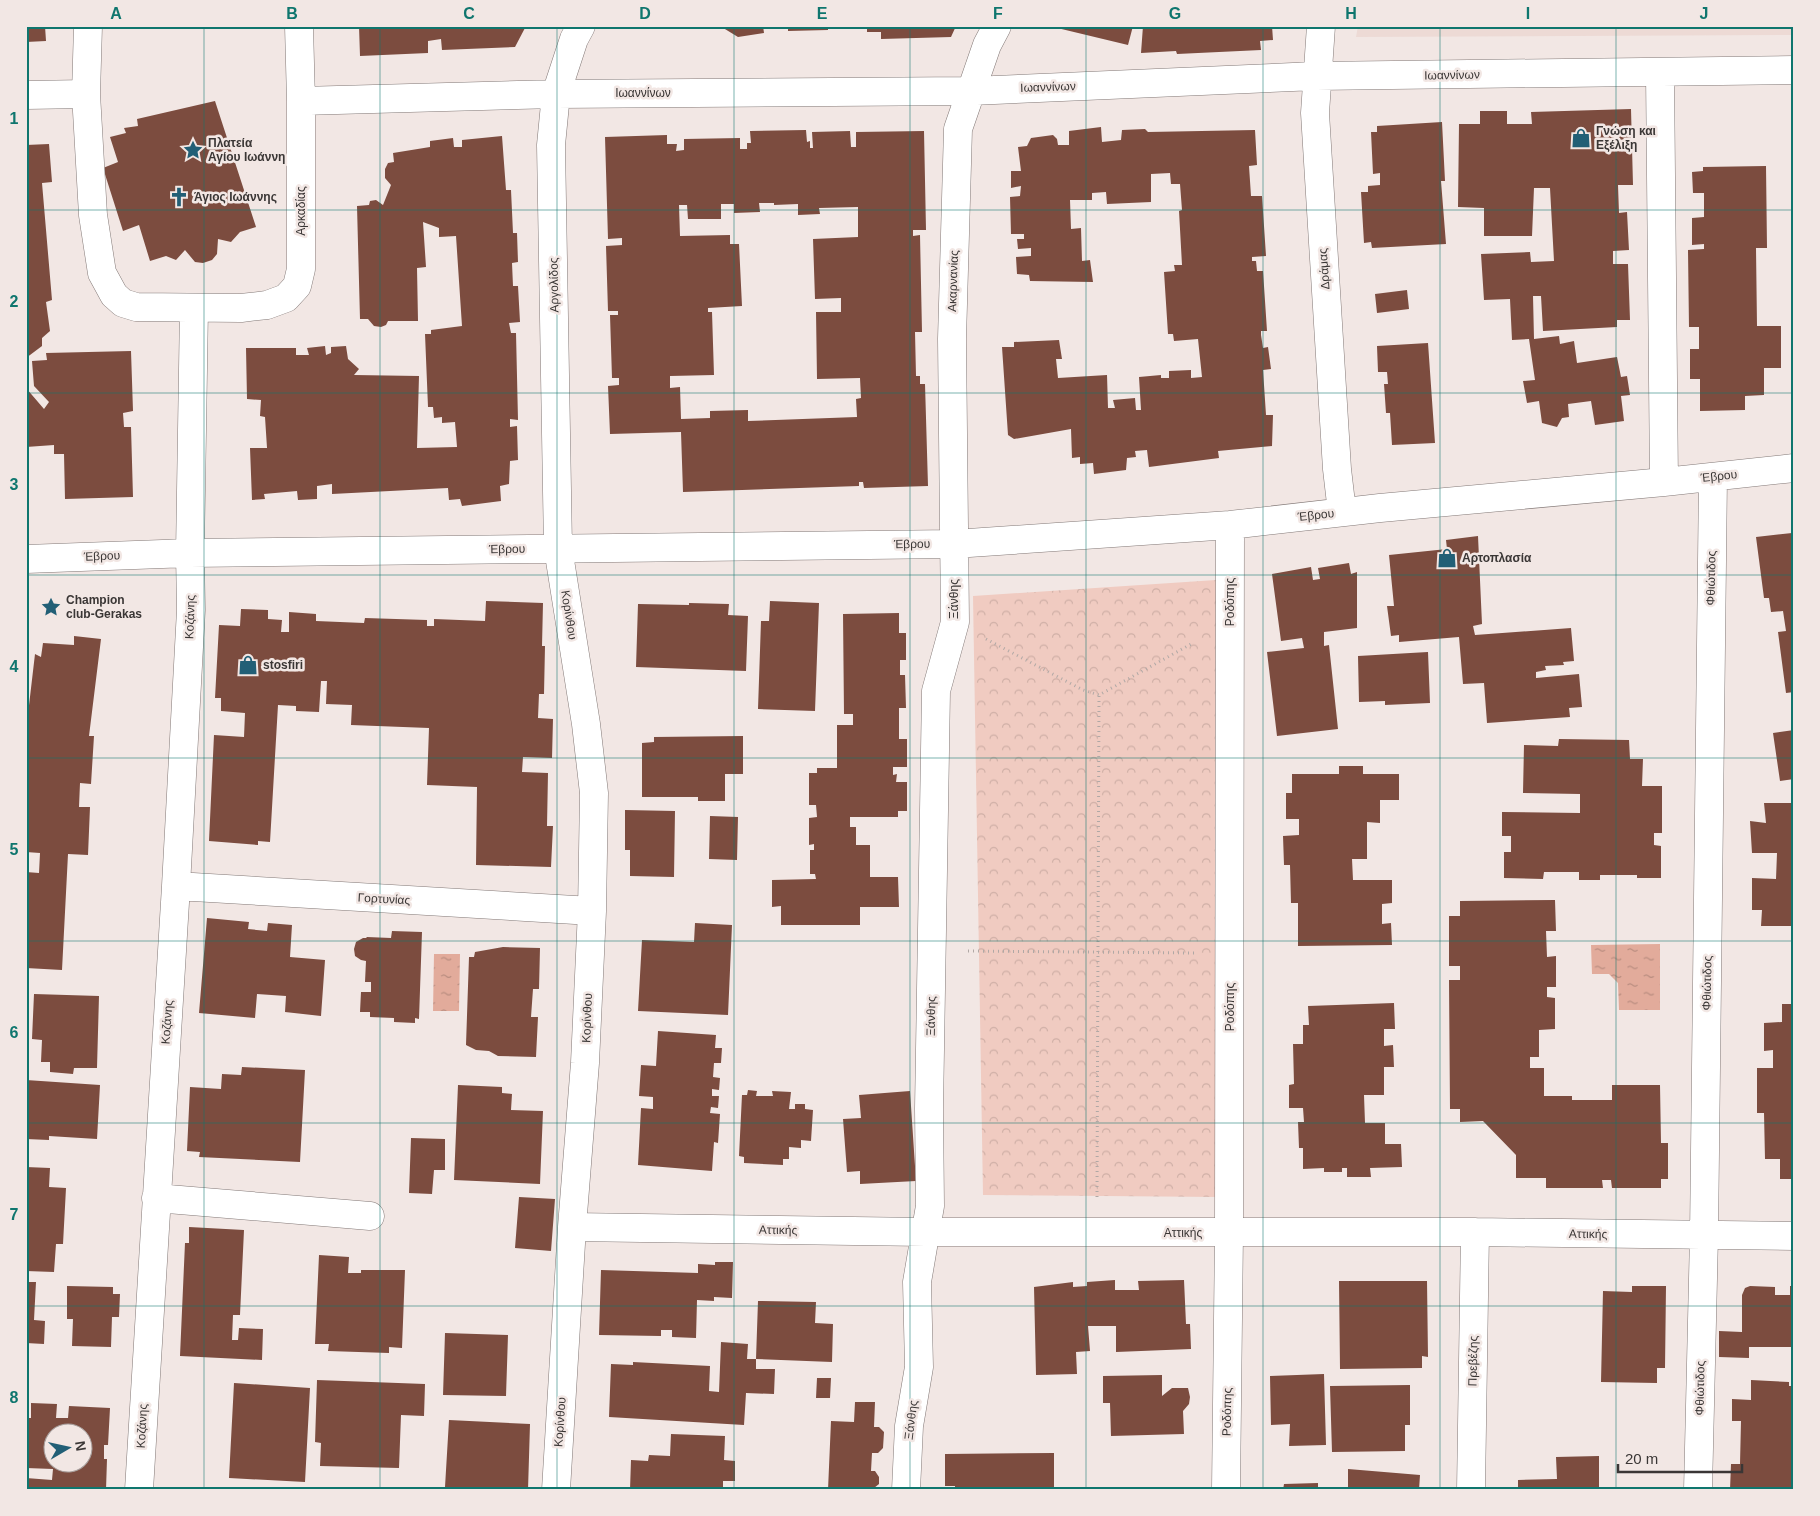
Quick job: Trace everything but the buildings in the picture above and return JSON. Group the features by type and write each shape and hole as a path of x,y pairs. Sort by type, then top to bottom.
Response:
{"street":[{"name":"Αρκαδίας","path":"88,26 86,94 93,215 102,273 114,295 123,303 136,307 194,308 241,308 267,305 286,298 297,286 301,269 301,101 298,26"},
{"name":"Αργολίδος","path":"558,548 551,145 556,94 574,39 581,26"},
{"name":"Ακαρνανίας","path":"954,544 952,339 958,129 987,45 997,26"},
{"name":"Δράμας","path":"1321,26 1316,76 1315,112 1337,469 1342,512"},
{"name":"Ιωαννίνων","path":"301,101 556,94 971,91 1316,76 1794,70"},
{"path":"1660,73 1664,482"},
{"path":"26,95 86,94"},
{"path":"190,553 194,308"},
{"name":"Έβρου","path":"26,559 190,553 954,544 1230,525 1342,512 1794,468"},
{"name":"Φθιώτιδος","path":"1698,1490 1704,1236 1712,477"},
{"name":"Ροδόπης","path":"1226,1490 1229,1232 1230,525"},
{"name":"Ξάνθης","path":"906,1490 909,1426 919,1367 917,1282 930,1206 929,1109 936,691 955,622 954,544"},
{"name":"Κορίνθου","path":"556,1490 572,1227 585,1063 592,911 594,793 586,724 558,548"},
{"name":"Κοζάνης","path":"139,1490 176,886 191,610 190,553"},
{"name":"Γορτυνίας","path":"176,886 592,911"},
{"path":"156,1198 370,1216"},
{"name":"Αττικής","path":"572,1227 926,1232 1475,1232 1794,1236"},
{"name":"Πρεβέζης","path":"1471,1490 1475,1232"}],"path":[{"path":"955,622 1083,690 1099,695 1230,622"},
{"path":"1097,1232 1099,695"},
{"path":"932,950 1230,954"}],"shaded area":[{"path":"1358,26 1794,26 1794,35 1356,37"}],"green space":[{"path":"1216,580 1218,1197 983,1195 973,596"}],"water":[{"path":"1660,944 1660,1010 1619,1010 1618,983 1609,974 1592,974 1591,945"},
{"path":"434,954 460,954 459,1011 433,1011"}],"place":[{"name":"Γνώση και Εξέλιξη","path":"1581,138"},
{"name":"Πλατεία Αγίου Ιωάννη","path":"193,150"},
{"name":"Άγιος Ιωάννης","path":"179,197"},
{"name":"Αρτοπλασία","path":"1447,558"},
{"name":"Champion club-Gerakas","path":"51,607"},
{"name":"stosfiri","path":"248,665"}]}
